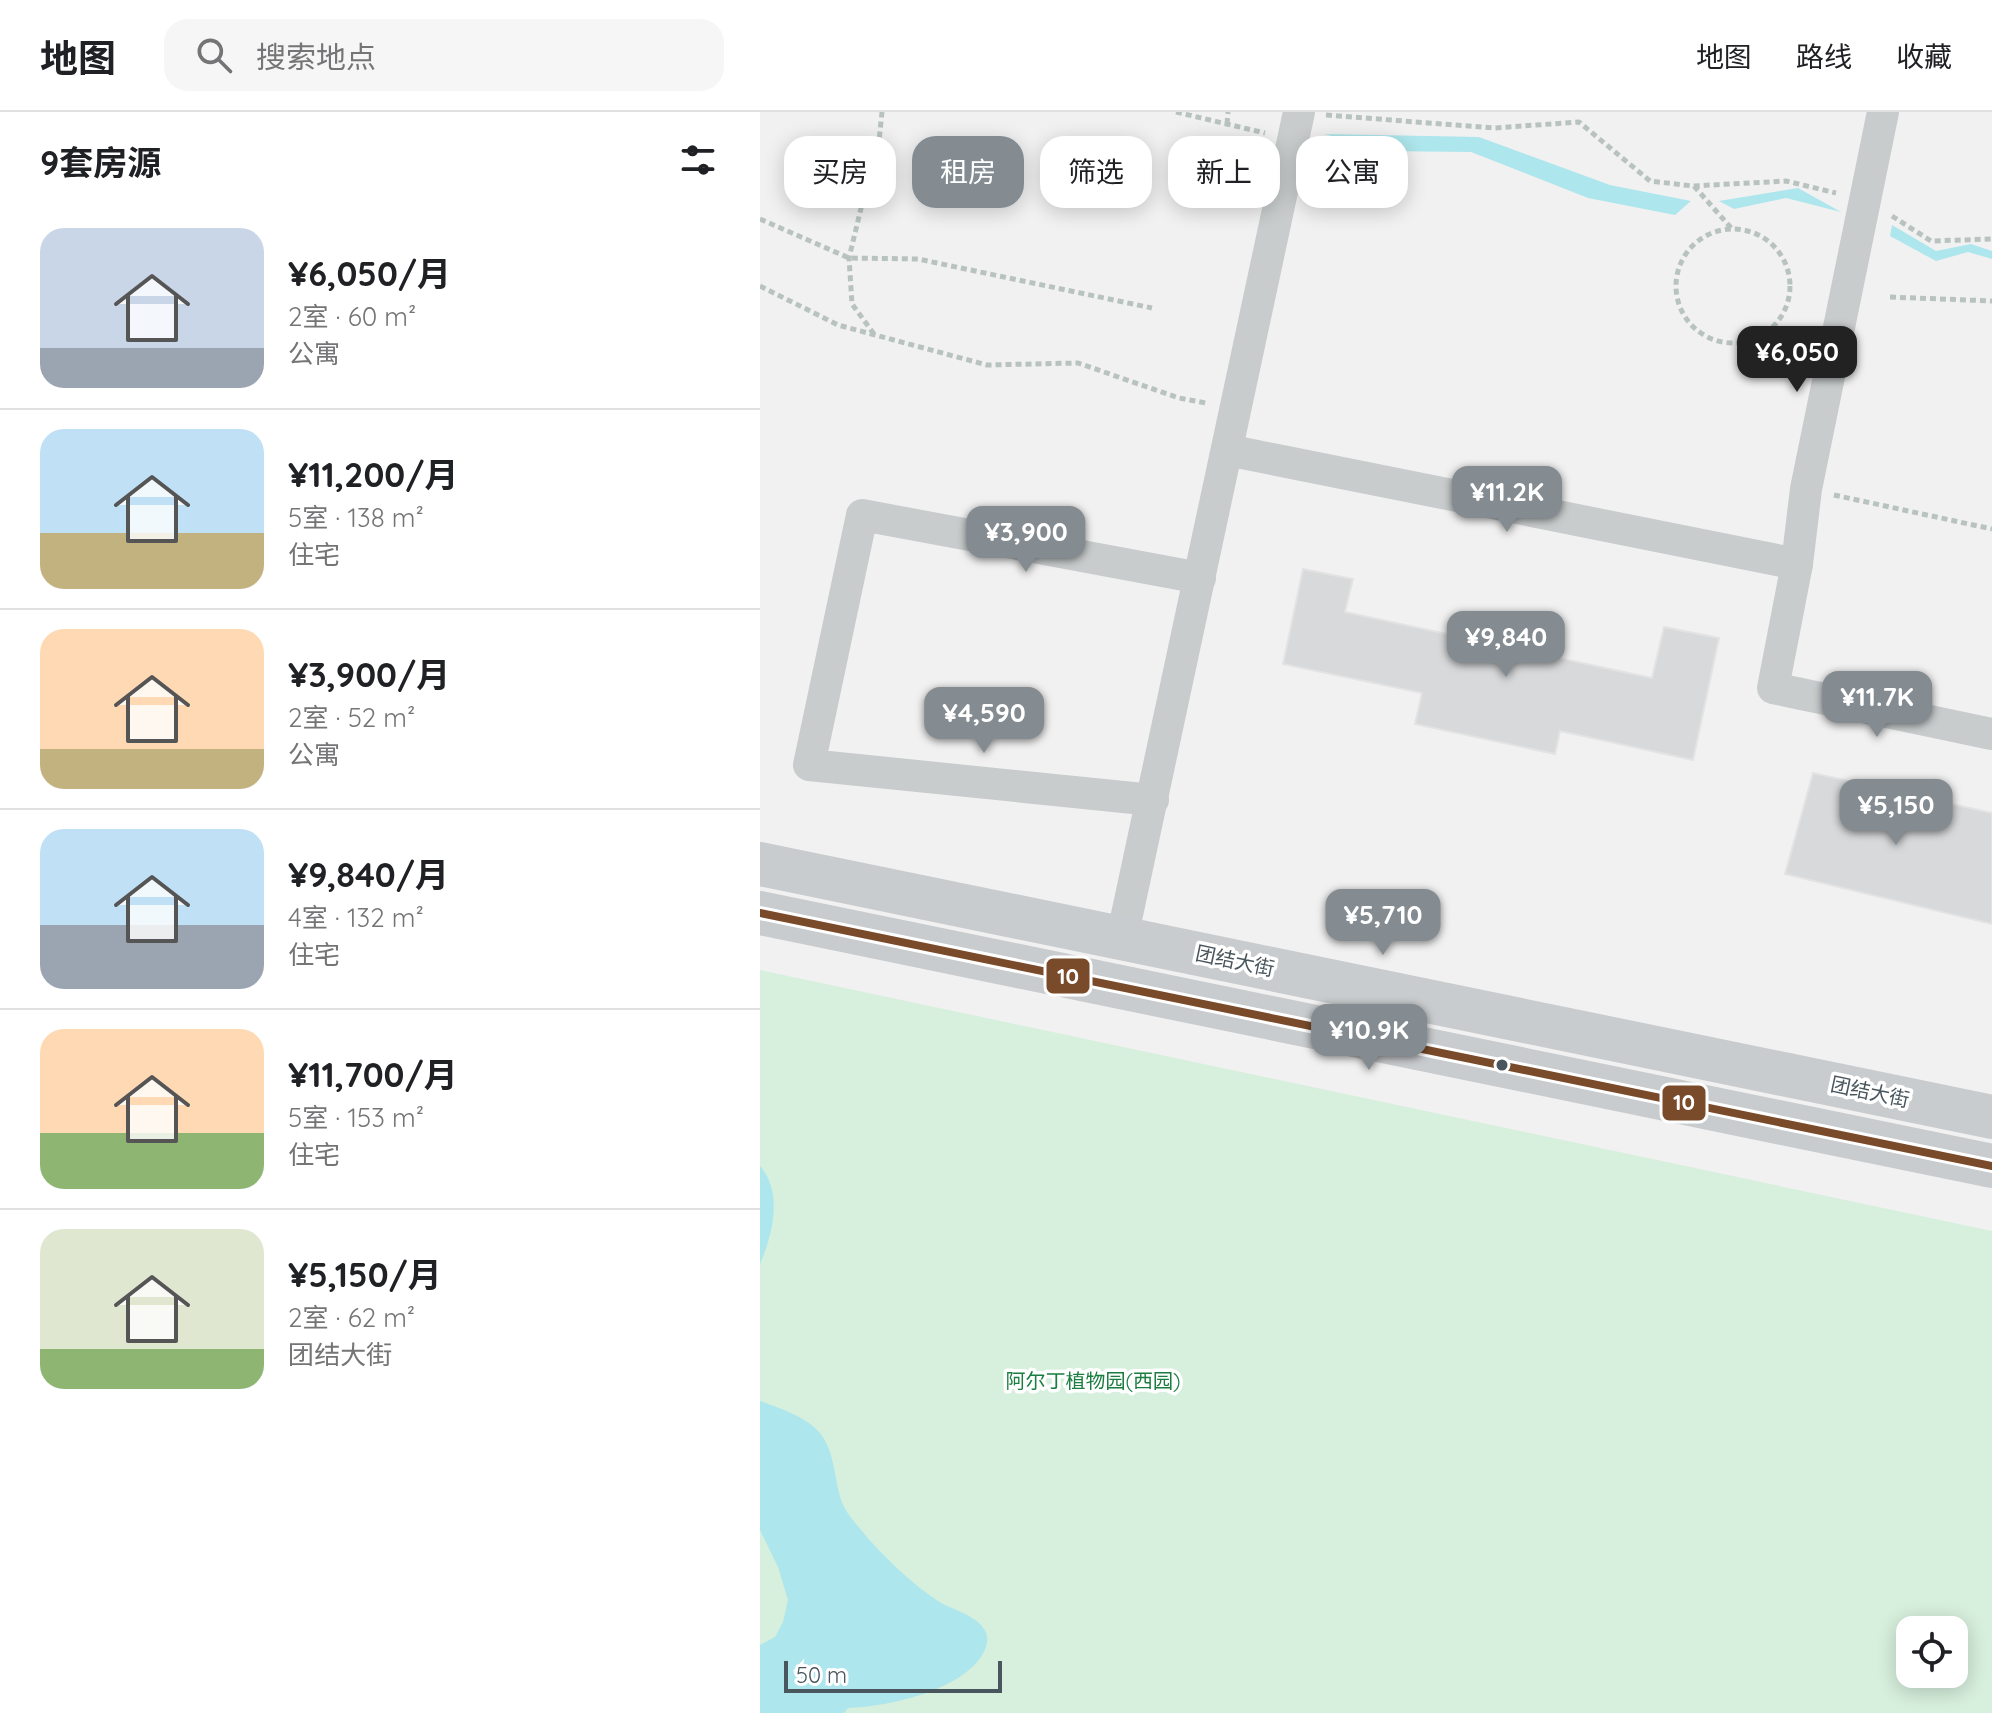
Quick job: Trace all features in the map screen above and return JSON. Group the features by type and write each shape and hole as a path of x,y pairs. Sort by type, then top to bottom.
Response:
{"main road":[{"name":"团结大街","path":"760,864 1992,1117"},
{"path":"760,913 1992,1166"}],"street":[{"path":"1883,112 1806,489 1797,564 1773,688 1992,734"},
{"path":"1122,938 1297,121"},
{"path":"1227,450 1797,564"},
{"path":"1153,800 809,765 862,515 1200,578"}],"path":[{"path":"874,335 852,304 849,258 863,200 864,164 879,141 882,112"},
{"path":"1176,112 1227,124 1297,121 1494,128 1579,122 1650,181 1693,186 1786,181 1865,199 1931,241 1992,239"},
{"path":"1227,124 1228,112"},
{"path":"1579,122 1582,112"},
{"path":"1693,186 1732,229 1752,232 1769,242 1788,270 1790,292 1785,311 1771,328 1754,339 1735,343 1720,342 1702,334 1687,321 1676,291 1678,271 1686,253 1705,237 1732,229"},
{"path":"760,219 849,258 918,259 1152,308"},
{"path":"760,286 838,325 987,365 1078,363 1179,398 1236,408"},
{"path":"1890,297 1992,301"},
{"path":"1806,489 1992,529"}],"green space":[{"name":"阿尔丁植物园(西园)","path":"760,970 1992,1231 1992,1713 760,1713"}],"water":[{"path":"1325,134 1479,137 1610,185 1691,201 1675,215 1588,198 1471,152 1408,151 1408,136"},
{"path":"1798,188 1841,212 1786,198 1734,209 1719,201"},
{"path":"1892,225 1936,251 1971,244 1992,251 1992,259 1968,252 1936,261 1890,236"},
{"path":"760,1166 772,1188 774,1214 760,1264"},
{"path":"760,1401 799,1417 819,1432 829,1449 844,1507 866,1536 918,1587 975,1620 984,1629 986,1647 977,1662 964,1674 926,1693 884,1704 848,1708 844,1713 760,1713 760,1645 775,1637 783,1622 788,1600 778,1567 760,1530"}],"building":[{"path":"1303,569 1353,579 1345,612 1652,678 1664,627 1719,638 1693,760 1560,731 1555,754 1415,724 1422,693 1283,664"},
{"path":"1813,773 1992,813 1992,924 1785,874"}],"transit line":[{"name":"10","path":"760,913 1992,1166"}]}
